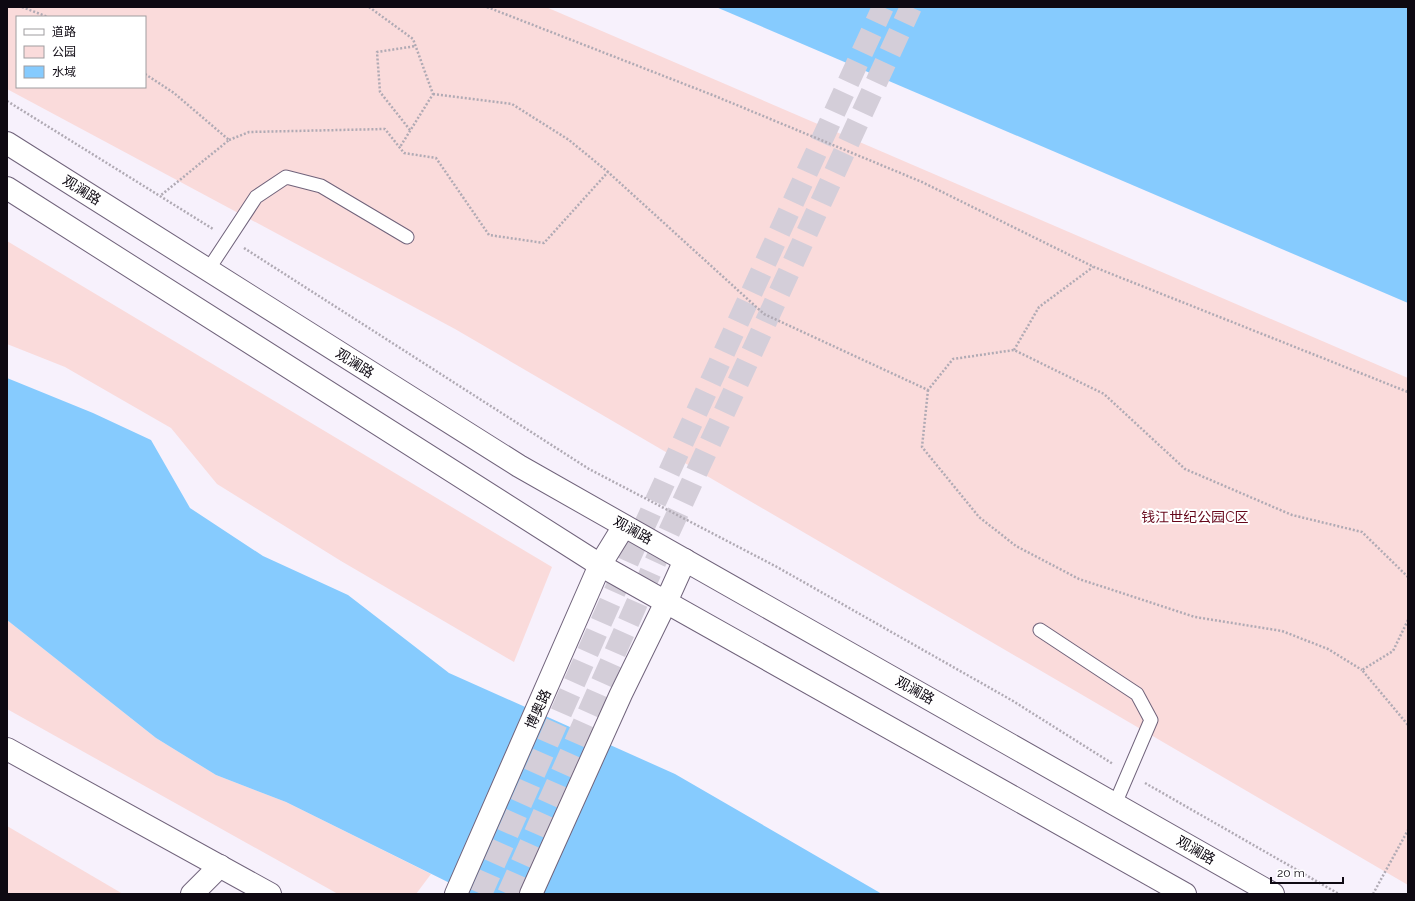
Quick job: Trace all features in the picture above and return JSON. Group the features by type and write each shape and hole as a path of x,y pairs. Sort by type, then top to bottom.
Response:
{"main road":[{"name":"观澜路","path":"7,143 519,466 1273,894"},
{"path":"7,188 600,565 1185,894"},
{"name":"博奥路","path":"456,894 600,565 624,526"},
{"path":"531,894 633,669 685,560"},
{"path":"7,749 270,894"},
{"path":"192,894 220,866"}],"lane":[{"path":"208,270 256,197 286,177 321,186 407,237"},
{"path":"1040,630 1137,694 1151,720 1115,804"}],"path":[{"path":"22,7 45,16"},
{"path":"369,7 413,39 433,94"},
{"path":"487,7 715,96 922,182 1094,267 1408,392"},
{"path":"410,130 380,92 377,52 416,46"},
{"path":"146,75 174,93 229,140"},
{"path":"400,147 433,94"},
{"path":"433,94 512,104 569,140 608,172 764,314 928,390"},
{"path":"7,101 229,238 589,469 777,567 1013,701 1128,773 1339,894"},
{"path":"160,196 229,140 249,132 385,129 404,153 436,158 490,235 544,244 608,172"},
{"path":"1014,350 1039,307 1094,267"},
{"path":"1408,577 1362,532 1292,515 1186,469 1104,394 1014,350 953,359 928,390 922,448 980,517 1016,546 1079,579 1195,617 1282,631 1328,649 1362,670 1408,725"},
{"path":"1362,670 1392,651 1408,620"},
{"path":"1373,894 1408,830"}],"green space":[{"name":"钱江世纪公园C区","path":"7,7 546,7 1408,378 1408,885 455,329 7,89"},
{"path":"7,241 552,567 514,662 341,561 217,484 171,428 65,367 7,344"},
{"path":"7,620 156,738 216,775 286,802 431,874 416,894 338,894 7,709"},
{"path":"7,826 123,894 7,894"}],"water":[{"path":"716,7 1408,7 1408,303"},
{"path":"7,378 93,413 151,440 190,508 263,556 348,595 449,673 675,774 882,894 472,894 286,802 216,775 156,738 7,620"}],"tunnel":[{"path":"481,894 630,557 883,7"},
{"path":"508,894 652,569 911,7"}]}
